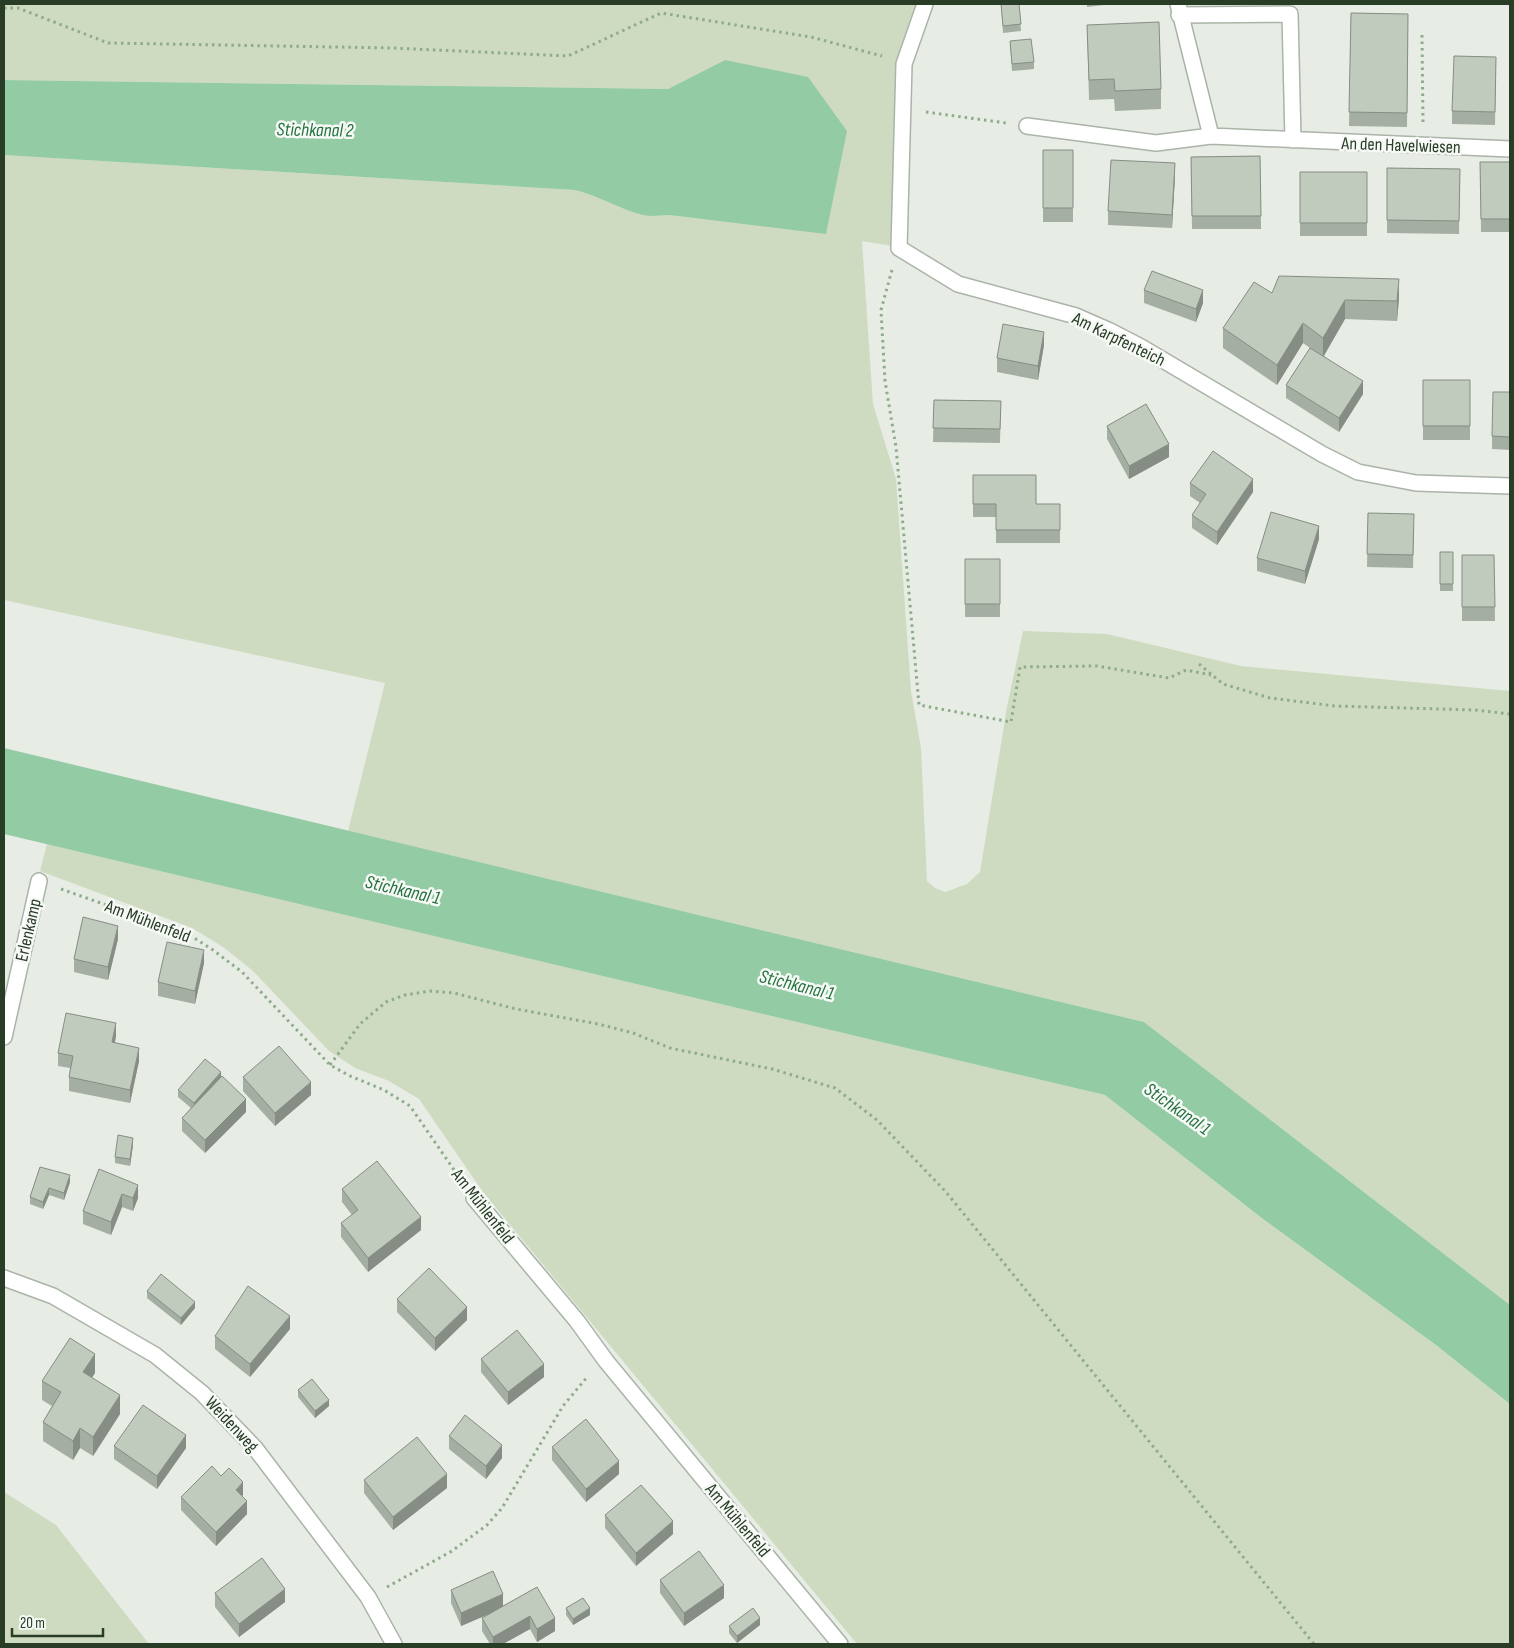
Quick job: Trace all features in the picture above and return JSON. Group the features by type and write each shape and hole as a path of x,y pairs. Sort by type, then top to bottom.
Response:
{"street":[{"path":"899,248 904,64 925,4"},
{"path":"1212,136 1179,9 1290,14 1293,140"},
{"name":"An den Havelwiesen","path":"1027,126 1156,143 1212,136 1510,149"},
{"name":"Am Karpfenteich","path":"899,248 958,284 1076,316 1108,330 1141,347 1322,454 1358,472 1416,483 1510,486"},
{"name":"Erlenkamp","path":"4,1037 39,881"},
{"name":"Am Mühlenfeld","path":"474,1198 578,1321 606,1361 840,1644"},
{"name":"Weidenweg","path":"4,1278 62,1301 155,1355 202,1393 255,1448 368,1597 394,1644"}],"path":[{"path":"4,8 18,8 108,43 392,48 568,56 661,13 811,37 904,64"},
{"path":"1422,35 1423,146"},
{"path":"903,108 1027,126"},
{"path":"899,248 881,310 885,381 896,447 919,705 1011,722 1020,667 1097,666 1169,678 1186,670 1211,675"},
{"path":"1199,664 1223,684 1246,693 1303,703 1335,706 1474,710 1510,714"},
{"name":"Am Mühlenfeld","path":"39,881 188,934 242,972 330,1065 350,1076 384,1090 410,1106 474,1198"},
{"path":"330,1065 360,1024 386,1002 406,995 430,991 454,993 516,1009 598,1024 633,1033 670,1048 772,1069 835,1088 877,1120 946,1192 1314,1644"},
{"path":"368,1597 452,1551 487,1525 502,1508 563,1406 589,1375 606,1361"}],"shaded area":[{"path":"4,4 916,4 898,55 892,246 862,241 873,404 896,479 911,691 921,748 927,881 935,888 945,892 967,884 980,872 1007,707 1023,631 1107,634 1241,666 1510,691 1510,1305 1144,1022 348,831 385,683 4,600 4,155 574,190 643,212 670,215 725,60 668,89 4,80"},
{"path":"47,844 1105,1095 1263,1219 1436,1345 1510,1404 1510,1644 857,1644 483,1192 419,1099 389,1081 355,1068 329,1051 252,970 223,947 192,928 40,871"},
{"path":"4,1492 56,1525 149,1644 4,1644"}],"water":[{"name":"Stichkanal 2","path":"725,60 808,77 847,131 826,234 670,215 650,216 574,190 4,155 4,80 668,89"},
{"name":"Stichkanal 1","path":"4,748 1144,1022 1510,1305 1510,1404 1436,1345 1263,1219 1105,1095 4,834"}],"building":[{"path":"1001,4 1019,4 1021,24 1003,26"},
{"path":"1351,13 1408,14 1407,113 1349,112"},
{"path":"1159,22 1161,89 1115,91 1114,79 1089,80 1087,25"},
{"path":"1031,39 1034,62 1012,64 1010,41"},
{"path":"1454,56 1496,57 1495,112 1452,111"},
{"path":"1043,150 1073,150 1073,208 1043,208"},
{"path":"1260,156 1261,216 1192,216 1191,157"},
{"path":"1111,160 1175,163 1172,215 1108,211"},
{"path":"1480,162 1510,162 1510,219 1481,219"},
{"path":"1387,168 1460,169 1459,221 1387,220"},
{"path":"1300,172 1367,172 1367,223 1300,223"},
{"path":"1152,271 1203,290 1196,309 1144,290"},
{"path":"1279,276 1399,279 1397,301 1345,300 1323,338 1303,323 1277,365 1223,328 1254,282 1272,293"},
{"path":"1003,324 1044,332 1038,366 997,358"},
{"path":"1310,348 1363,381 1339,418 1286,385"},
{"path":"1423,380 1470,380 1470,426 1423,426"},
{"path":"1493,392 1510,392 1510,437 1492,436"},
{"path":"934,400 1001,401 1000,429 933,428"},
{"path":"1146,404 1169,444 1129,466 1107,426"},
{"path":"1213,451 1253,479 1217,532 1192,515 1206,494 1190,483"},
{"path":"973,475 1036,475 1036,504 1060,504 1060,530 996,530 996,504 973,504"},
{"path":"1271,512 1319,526 1305,571 1257,558"},
{"path":"1368,513 1414,514 1413,555 1367,554"},
{"path":"1440,552 1453,552 1453,584 1440,584"},
{"path":"1462,555 1494,555 1495,607 1462,607"},
{"path":"965,559 1000,559 1000,604 965,604"},
{"path":"83,917 118,926 108,967 74,959"},
{"path":"167,942 204,950 195,991 158,982"},
{"path":"66,1013 116,1023 112,1042 139,1048 130,1090 69,1077 73,1056 58,1053"},
{"path":"279,1046 311,1082 275,1113 243,1077"},
{"path":"205,1059 221,1072 194,1103 178,1090"},
{"path":"222,1076 246,1099 205,1140 182,1118"},
{"path":"118,1135 133,1138 130,1159 115,1157"},
{"path":"377,1161 421,1217 368,1258 341,1223 358,1210 342,1189"},
{"path":"40,1167 70,1175 64,1193 49,1188 43,1202 30,1197"},
{"path":"99,1169 138,1185 133,1198 122,1194 111,1222 83,1211"},
{"path":"429,1268 467,1307 435,1338 397,1299"},
{"path":"161,1274 195,1302 181,1318 147,1291"},
{"path":"248,1286 290,1316 250,1364 215,1336"},
{"path":"517,1330 544,1364 508,1392 481,1359"},
{"path":"70,1338 95,1354 83,1372 120,1395 93,1437 80,1428 73,1441 43,1422 61,1392 42,1381"},
{"path":"312,1379 329,1400 315,1411 298,1390"},
{"path":"143,1405 186,1435 157,1476 114,1446"},
{"path":"465,1415 502,1445 486,1466 449,1436"},
{"path":"586,1419 619,1461 586,1489 552,1447"},
{"path":"417,1437 447,1474 393,1517 364,1480"},
{"path":"212,1466 221,1476 229,1468 243,1482 236,1490 247,1501 216,1532 181,1497"},
{"path":"641,1485 673,1521 636,1553 605,1515"},
{"path":"699,1551 724,1585 684,1613 660,1580"},
{"path":"262,1558 285,1589 239,1624 215,1593"},
{"path":"493,1571 503,1594 461,1613 451,1590"},
{"path":"537,1587 555,1618 537,1629 530,1616 493,1637 482,1618"},
{"path":"583,1598 590,1608 573,1619 566,1608"},
{"path":"753,1608 760,1618 737,1636 729,1626"}]}
